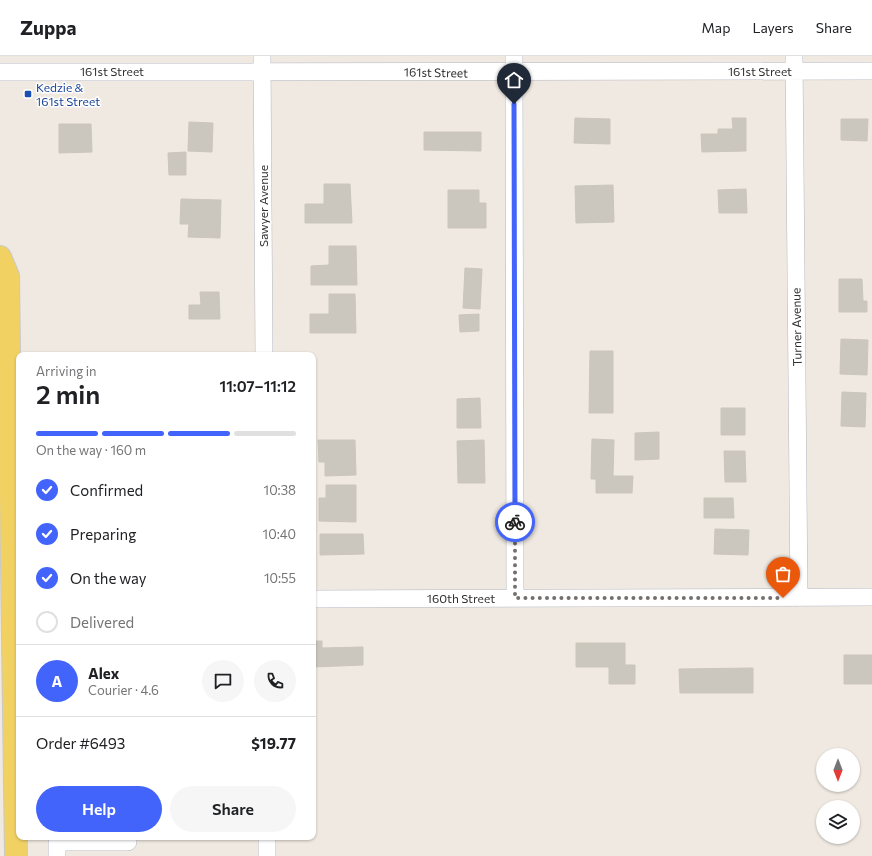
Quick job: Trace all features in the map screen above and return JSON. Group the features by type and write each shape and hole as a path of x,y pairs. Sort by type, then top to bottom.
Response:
{"main road":[{"path":"0,257 8,276 5,456 10,597 16,699"},
{"path":"16,840 16,856"}],"street":[{"name":"161st Street","path":"0,72 262,63 794,64 872,71"},
{"name":"Sawyer Avenue","path":"262,63 264,352"},
{"path":"514,64 515,598"},
{"name":"Turner Avenue","path":"794,64 799,598"},
{"name":"160th Street","path":"316,599 872,597"},
{"path":"57,845 128,842 128,840"},
{"path":"267,840 267,856"}],"building":[{"path":"575,118 610,119 610,144 574,143"},
{"path":"732,118 746,118 746,151 702,152 701,134 718,134 718,129 733,129"},
{"path":"841,119 868,119 867,141 841,140"},
{"path":"189,122 213,123 212,152 188,151"},
{"path":"59,124 91,124 92,152 59,153"},
{"path":"424,132 481,132 481,151 424,150"},
{"path":"186,152 186,175 169,175 168,153"},
{"path":"324,184 350,184 352,223 305,223 305,204 324,204"},
{"path":"613,185 614,222 576,223 575,186"},
{"path":"746,189 747,213 719,213 718,190"},
{"path":"448,190 479,190 479,203 486,203 486,228 448,228"},
{"path":"181,199 221,200 220,238 188,237 189,224 180,224"},
{"path":"329,246 356,246 357,285 311,285 311,266 329,265"},
{"path":"465,268 482,269 480,309 463,308"},
{"path":"839,279 862,279 863,301 867,301 867,312 839,312"},
{"path":"200,292 219,292 220,319 189,319 189,305 201,305"},
{"path":"329,294 355,294 356,333 310,333 310,314 329,314"},
{"path":"479,314 479,331 460,332 459,315"},
{"path":"841,339 868,340 867,375 840,374"},
{"path":"590,351 613,351 613,413 589,413"},
{"path":"842,392 866,393 865,427 841,426"},
{"path":"480,398 481,428 457,428 457,399"},
{"path":"721,408 745,408 745,435 721,435"},
{"path":"659,432 659,459 635,460 635,433"},
{"path":"592,439 614,440 613,476 633,476 632,493 596,493 596,479 591,479"},
{"path":"318,440 355,440 356,475 325,476 325,462 319,462"},
{"path":"484,440 485,483 458,483 457,441"},
{"path":"724,451 745,451 746,482 725,482"},
{"path":"326,485 356,485 356,522 319,521 319,498 326,498"},
{"path":"704,498 733,498 734,518 704,518"},
{"path":"715,529 749,530 748,555 714,554"},
{"path":"320,534 363,534 364,554 320,555"},
{"path":"316,641 322,641 322,648 363,647 363,665 316,667"},
{"path":"576,643 625,643 625,665 635,665 635,684 609,684 609,667 576,667"},
{"path":"844,655 872,655 872,684 844,684"},
{"path":"753,668 753,693 680,693 679,669"}],"way so far":[{"path":"515,522 515,598 783,598"}],"place":[{"name":"Kedzie & 161st Street","path":"28,94"}],"route":[{"path":"514,104 515,522"}]}
